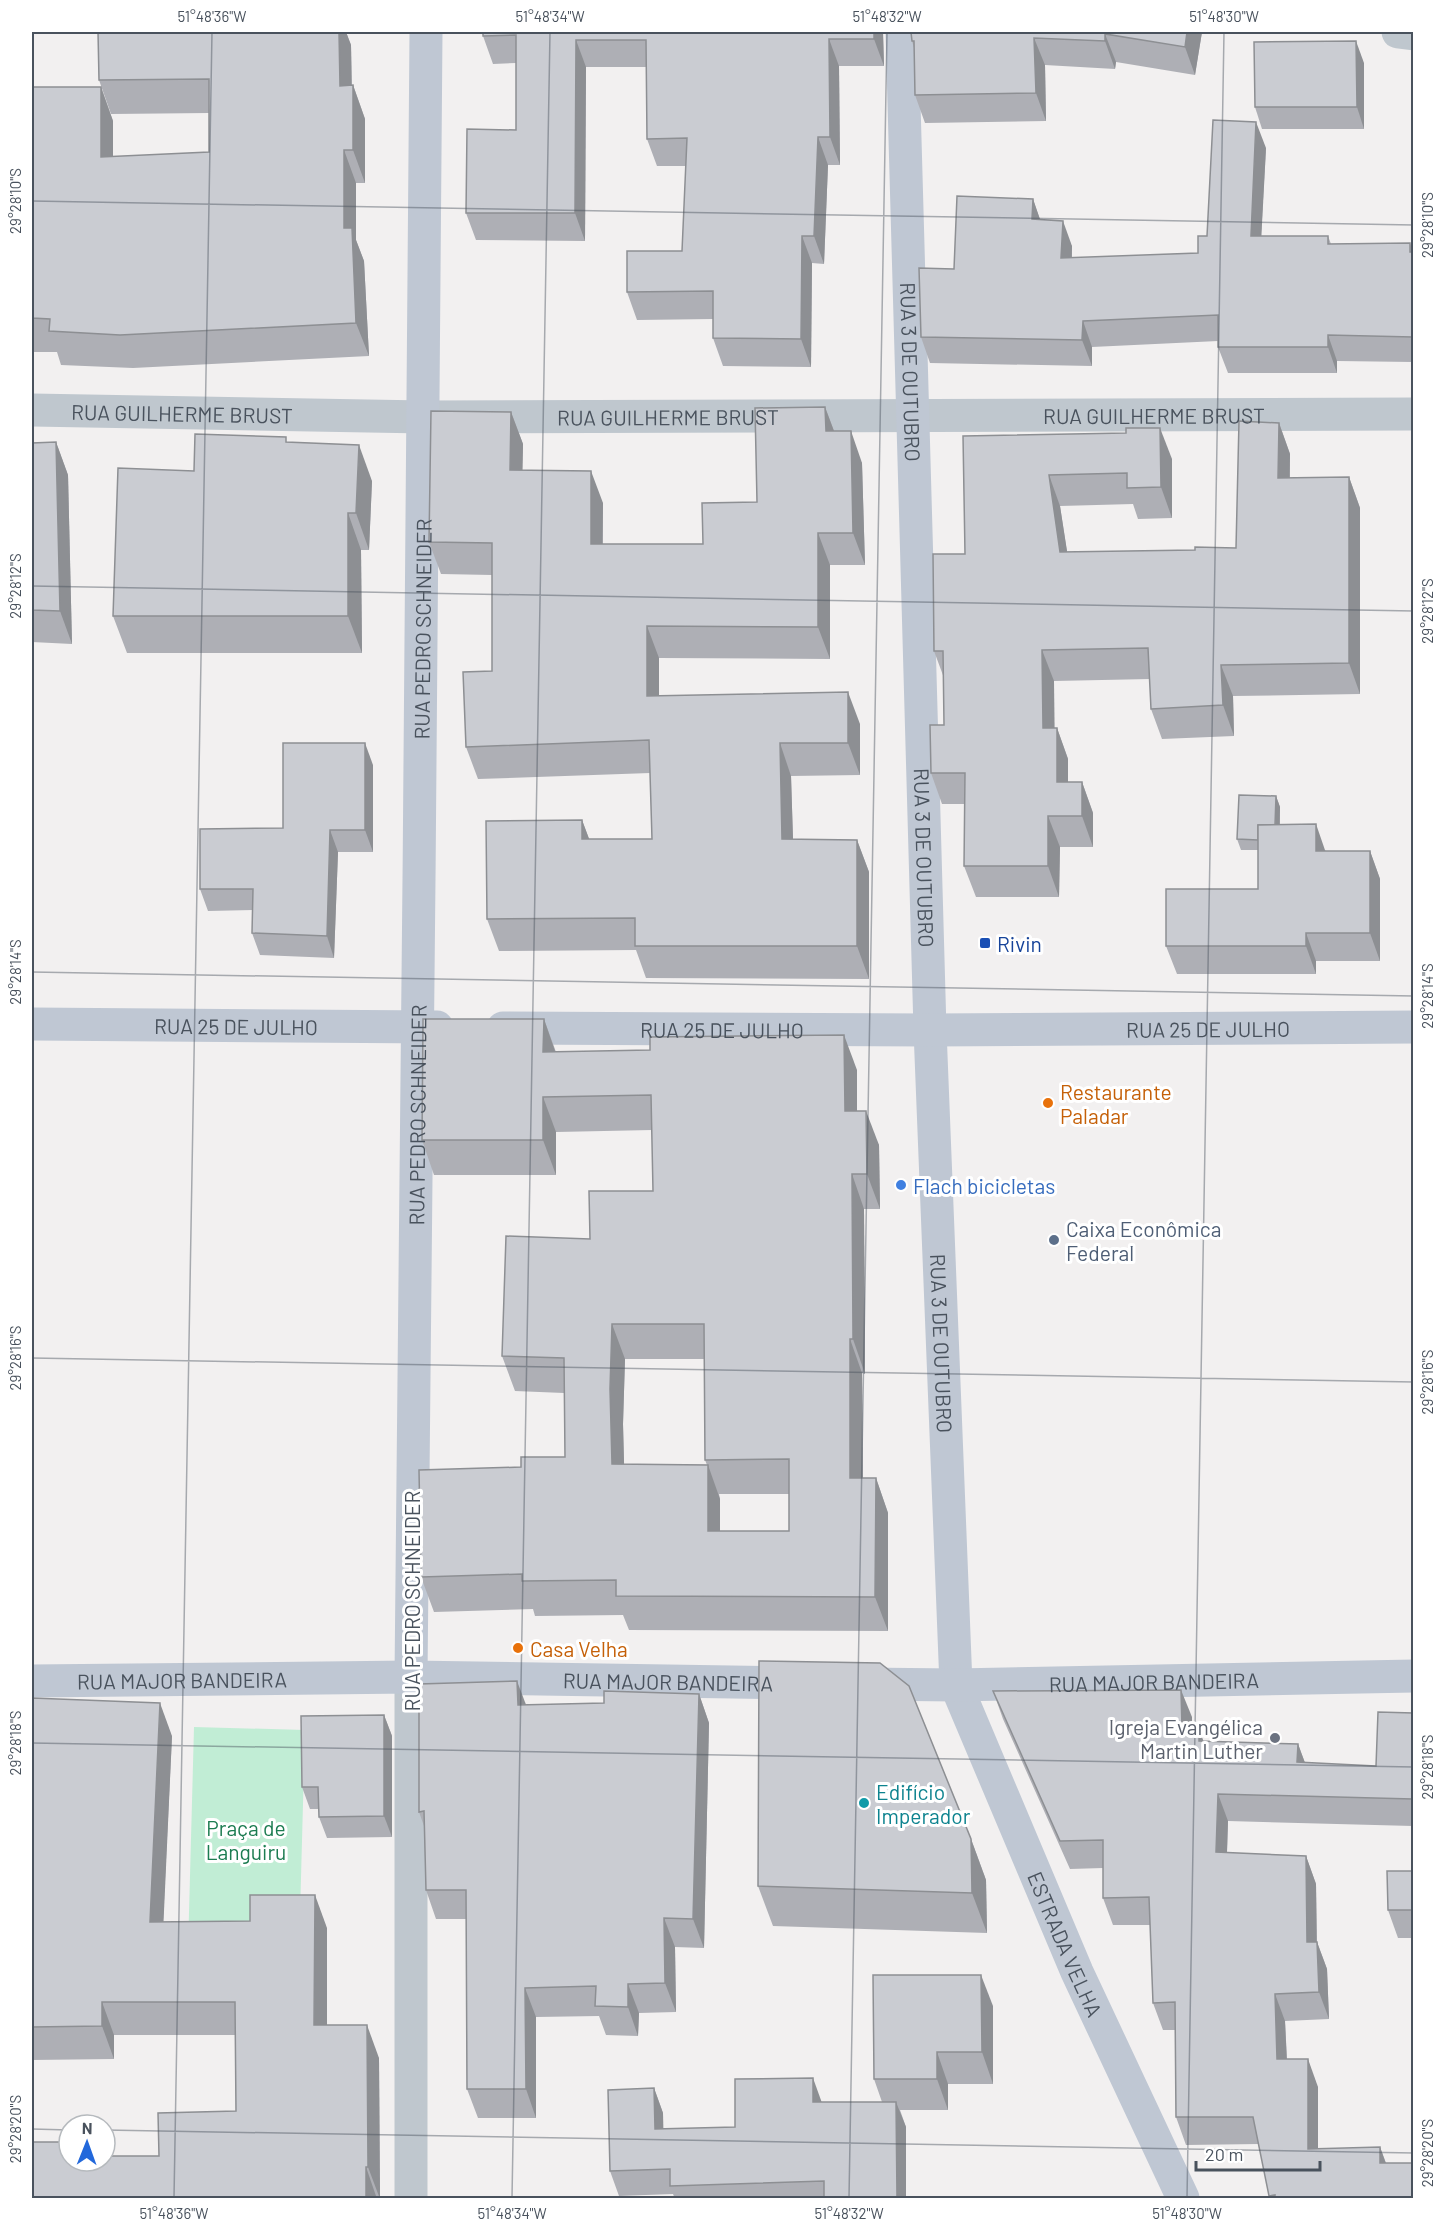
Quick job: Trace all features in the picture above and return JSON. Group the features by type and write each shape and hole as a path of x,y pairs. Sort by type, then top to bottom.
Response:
{"main road":[{"name":"RUA PEDRO SCHNEIDER","path":"411,1677 416,1027 425,417 426,32"},
{"name":"RUA 3 DE OUTUBRO","path":"902,32 930,1030 956,1685"},
{"name":"RUA 25 DE JULHO","path":"32,1023 930,1030 1413,1028"},
{"name":"RUA MAJOR BANDEIRA","path":"32,1681 411,1677 956,1685 1413,1676"},
{"name":"ESTRADA VELHA","path":"956,1685 1077,1972 1183,2199"}],"street":[{"path":"1398,32 1413,33"},
{"name":"RUA GUILHERME BRUST","path":"32,410 425,417 1413,414"},
{"name":"RUA PEDRO SCHNEIDER","path":"411,1677 411,2199"}],"green space":[{"name":"Praça de Languiru","path":"194,1727 305,1730 299,1952 188,1950"}],"building":[{"path":"98,32 339,32 340,86 353,85 353,150 344,150 344,228 352,228 356,323 120,335 49,331 50,319 32,318 32,87 101,87 101,157 209,152 209,79 99,80"},
{"path":"483,32 874,32 874,39 829,39 830,137 818,137 814,236 802,236 801,339 713,338 713,291 627,292 627,251 682,251 687,138 647,139 646,40 576,40 575,213 466,213 467,129 516,130 516,35 483,36"},
{"path":"911,32 1187,32 1185,47 1105,34 1105,41 1034,38 1036,93 915,95 914,41 912,41"},
{"path":"1356,41 1357,107 1255,107 1254,42"},
{"path":"1213,120 1256,122 1251,236 1328,236 1328,244 1410,243 1410,252 1413,252 1413,337 1328,335 1328,347 1218,347 1218,315 1083,321 1082,340 921,337 919,268 954,269 957,196 1033,199 1032,219 1063,221 1061,258 1198,253 1198,236 1207,236"},
{"path":"825,407 826,431 851,431 853,533 818,533 818,627 647,626 647,696 848,692 848,743 780,743 782,839 857,840 857,946 635,946 635,918 487,919 486,821 582,820 582,839 652,839 649,740 466,747 463,672 492,671 492,543 429,542 431,411 511,412 510,470 591,471 591,544 703,544 702,503 757,502 755,408"},
{"path":"1239,421 1279,423 1278,478 1349,477 1349,663 1221,665 1223,705 1151,709 1148,648 1042,650 1043,728 1057,728 1057,782 1082,782 1082,816 1048,816 1048,866 964,866 965,773 931,773 930,725 944,725 943,651 934,651 933,554 965,554 963,436 1126,433 1126,428 1160,428 1161,487 1127,488 1127,473 1049,475 1060,552 1195,550 1195,547 1236,548"},
{"path":"195,434 286,437 286,442 359,445 356,513 348,513 348,616 113,616 118,468 194,471"},
{"path":"56,442 60,611 32,610 32,443"},
{"path":"283,743 365,743 365,830 330,830 327,936 252,933 253,889 200,889 200,829 283,828"},
{"path":"1239,795 1276,796 1275,825 1258,825 1258,840 1237,839"},
{"path":"1316,824 1316,851 1370,851 1370,933 1306,933 1306,946 1166,946 1166,889 1258,889 1258,825"},
{"path":"423,1019 544,1019 543,1052 650,1050 650,1037 844,1035 845,1111 866,1111 867,1174 852,1174 853,1339 850,1339 850,1478 876,1478 875,1597 616,1596 616,1580 522,1581 522,1574 421,1577 419,1470 521,1467 521,1457 565,1457 564,1358 502,1356 506,1236 590,1239 589,1191 653,1191 651,1095 543,1097 543,1140 422,1140","holes":["612,1324 704,1324 705,1460 789,1459 789,1531 708,1531 708,1465 612,1464 610,1389"]},
{"name":"Edifício Imperador","path":"759,1661 880,1663 909,1686 971,1839 972,1893 758,1886"},
{"path":"517,1681 518,1705 604,1703 604,1691 699,1694 693,1919 664,1918 665,1983 628,1984 628,2007 595,2006 596,1986 525,1988 526,2089 467,2089 466,1890 426,1890 424,1811 419,1812 419,1684"},
{"path":"1181,1690 1182,1729 1199,1729 1199,1741 1298,1744 1297,1762 1376,1766 1378,1712 1413,1713 1413,1799 1218,1794 1216,1852 1306,1856 1307,1942 1317,1942 1319,1992 1275,1994 1277,2059 1308,2059 1308,2149 1380,2147 1380,2163 1413,2163 1413,2199 1275,2199 1275,2195 1269,2196 1253,2117 1176,2117 1175,2002 1153,2003 1149,1897 1103,1898 1103,1840 1060,1841 993,1691"},
{"path":"32,1698 160,1703 150,1922 250,1921 250,1895 315,1895 314,2025 367,2025 368,2167 366,2167 366,2199 32,2199 32,2142 57,2142 57,2173 117,2173 117,2156 159,2156 158,2113 236,2111 235,2002 102,2002 102,2026 32,2027"},
{"path":"384,1715 384,1816 319,1817 318,1787 302,1787 301,1716"},
{"path":"1387,1871 1413,1871 1413,1910 1388,1910"},
{"path":"873,1975 981,1975 982,2052 937,2052 937,2079 874,2079"},
{"path":"813,2078 813,2102 896,2102 897,2199 824,2199 824,2181 670,2186 670,2169 610,2171 608,2090 654,2088 655,2129 735,2127 735,2079"}],"place":[{"name":"Rivin","path":"985,943"},
{"name":"Restaurante Paladar","path":"1048,1103"},
{"name":"Flach bicicletas","path":"901,1185"},
{"name":"Caixa Econômica Federal","path":"1054,1240"},
{"name":"Casa Velha","path":"518,1648"},
{"name":"Igreja Evangélica Martin Luther","path":"1275,1738"},
{"name":"Edifício Imperador","path":"864,1803"}]}
